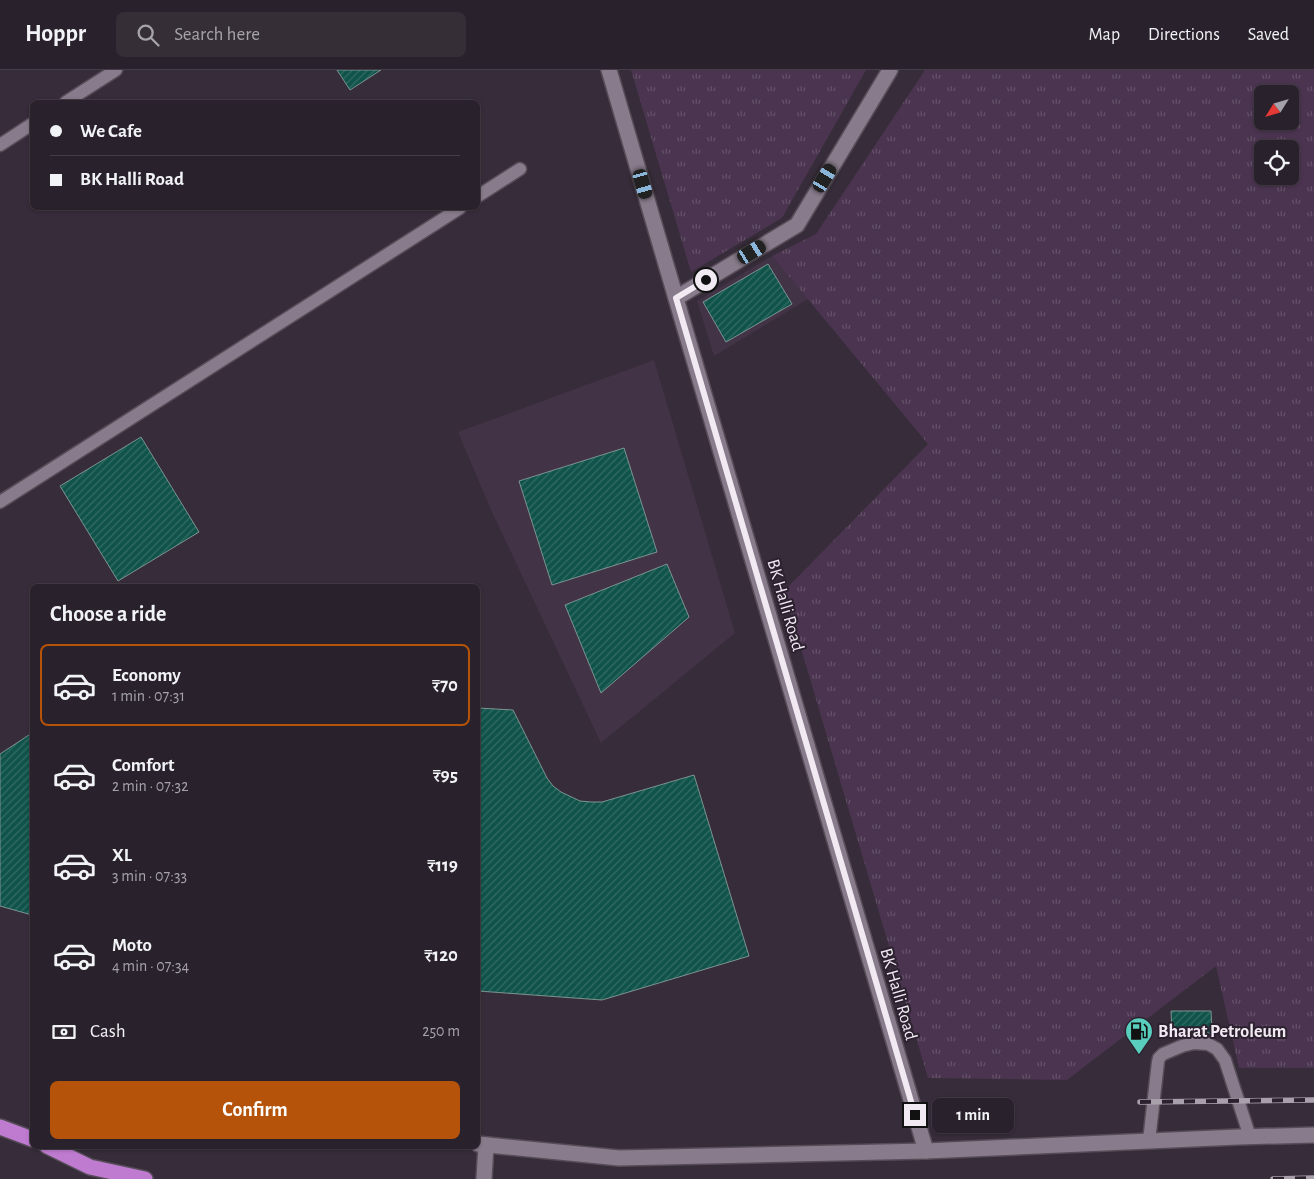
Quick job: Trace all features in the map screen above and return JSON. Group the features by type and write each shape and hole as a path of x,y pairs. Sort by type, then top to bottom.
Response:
{"highway":[{"path":"0,1128 30,1138"},
{"path":"54,1149 90,1167 145,1179"}],"street":[{"name":"BK Halli Road","path":"609,70 926,1151"},
{"path":"676,298 797,225 890,70"},
{"path":"484,1179 482,1145 619,1158 926,1151 1314,1135"}],"lane":[{"path":"69,100 116,70"},
{"path":"0,145 30,125"},
{"path":"480,195 520,169"},
{"path":"0,502 457,210"},
{"path":"1149,1141 1159,1058 1172,1050 1194,1043 1208,1044 1217,1049 1225,1060 1250,1137"}],"shaded area":[{"path":"772,256 808,299 714,356 697,301"},
{"path":"654,360 735,633 601,743 491,510 458,432"}],"green space":[{"path":"631,70 866,70 782,218 691,272"},
{"path":"925,70 1314,70 1314,1068 1239,1068 1216,966 1067,1080 928,1078 784,591 928,444 772,256 816,234"}],"building":[{"path":"337,70 381,70 350,90"},
{"path":"768,264 792,304 726,342 703,302"},
{"path":"141,437 199,532 118,581 60,486"},
{"path":"624,448 657,552 552,585 519,481"},
{"path":"667,564 689,617 601,693 565,605"},
{"path":"480,708 513,710 547,778 561,792 580,801 602,802 694,775 749,956 602,1000 480,991"},
{"path":"30,734 30,914 0,906 0,754"},
{"path":"1171,1011 1211,1011 1212,1033 1172,1033"}],"railway":[{"path":"1140,1102 1314,1100"},
{"path":"1273,1179 1314,1178"}],"place":[{"name":"Bharat Petroleum","path":"1139,1055"}],"route":[{"path":"706,280 676,298 915,1115"}]}
